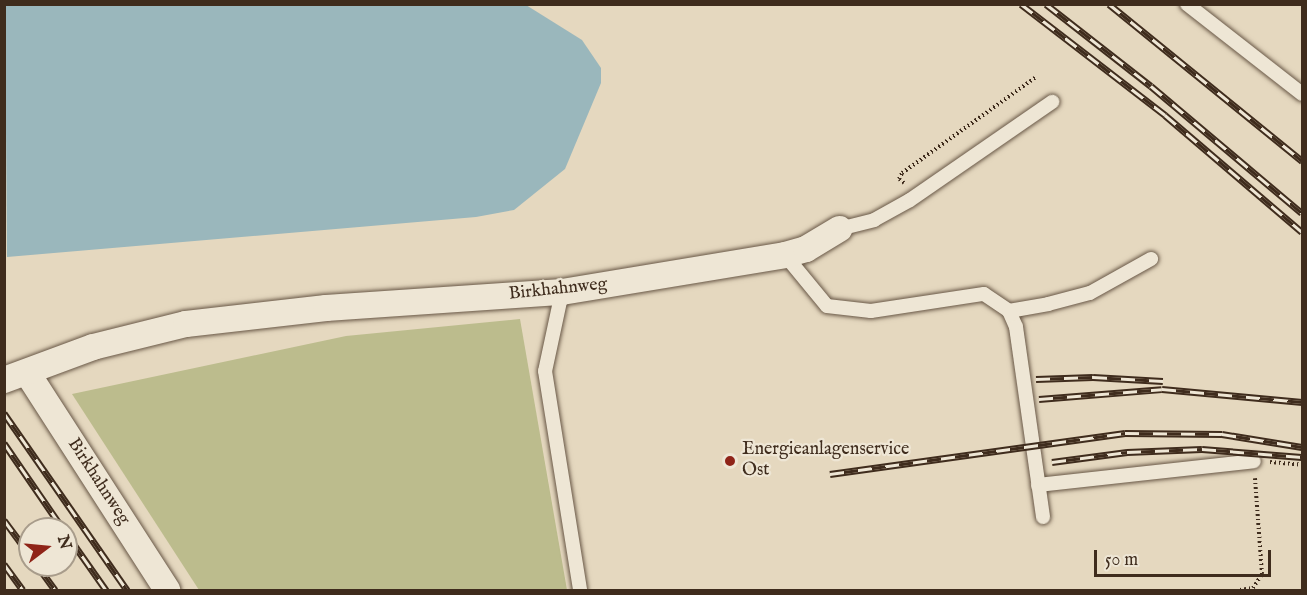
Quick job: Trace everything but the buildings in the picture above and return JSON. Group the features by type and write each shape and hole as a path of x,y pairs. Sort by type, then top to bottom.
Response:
{"street":[{"name":"Birkhahnweg","path":"167,591 16,377 93,347 186,324 326,308 562,292 785,255 806,249 839,229"}],"lane":[{"path":"1187,4 1302,94"},
{"name":"Birkhahnweg","path":"839,229 874,220 910,200 1052,102"},
{"path":"785,255 827,306 872,311 984,294 1009,311 1016,327 1043,517"},
{"path":"1009,311 1090,293 1151,259"},
{"path":"562,292 545,371 580,591"},
{"path":"1038,485 1254,461"}],"path":[{"path":"908,182 901,183 902,173 1036,77"},
{"path":"1032,81 1034,90"},
{"path":"1240,591 1253,588 1262,574 1254,461 1302,465"}],"green space":[{"path":"520,319 567,590 199,590 72,394 346,336"}],"water":[{"path":"5,4 526,5 582,40 601,68 601,83 565,169 514,210 476,217 7,257"}],"railway":[{"path":"1021,4 1165,115 1302,232"},
{"path":"1046,4 1151,86 1302,213"},
{"path":"1109,4 1302,161"},
{"path":"1036,379 1093,377 1163,381"},
{"path":"1039,399 1162,389 1302,402"},
{"path":"4,413 127,590"},
{"path":"830,474 1125,433 1222,434 1302,447"},
{"path":"4,443 55,517"},
{"path":"1052,462 1127,452 1202,449 1302,457"},
{"path":"4,520 18,539"},
{"path":"78,550 106,590"},
{"path":"4,564 23,590"},
{"path":"46,577 55,590"}],"place":[{"name":"Energieanlagenservice Ost","path":"730,461"}]}
